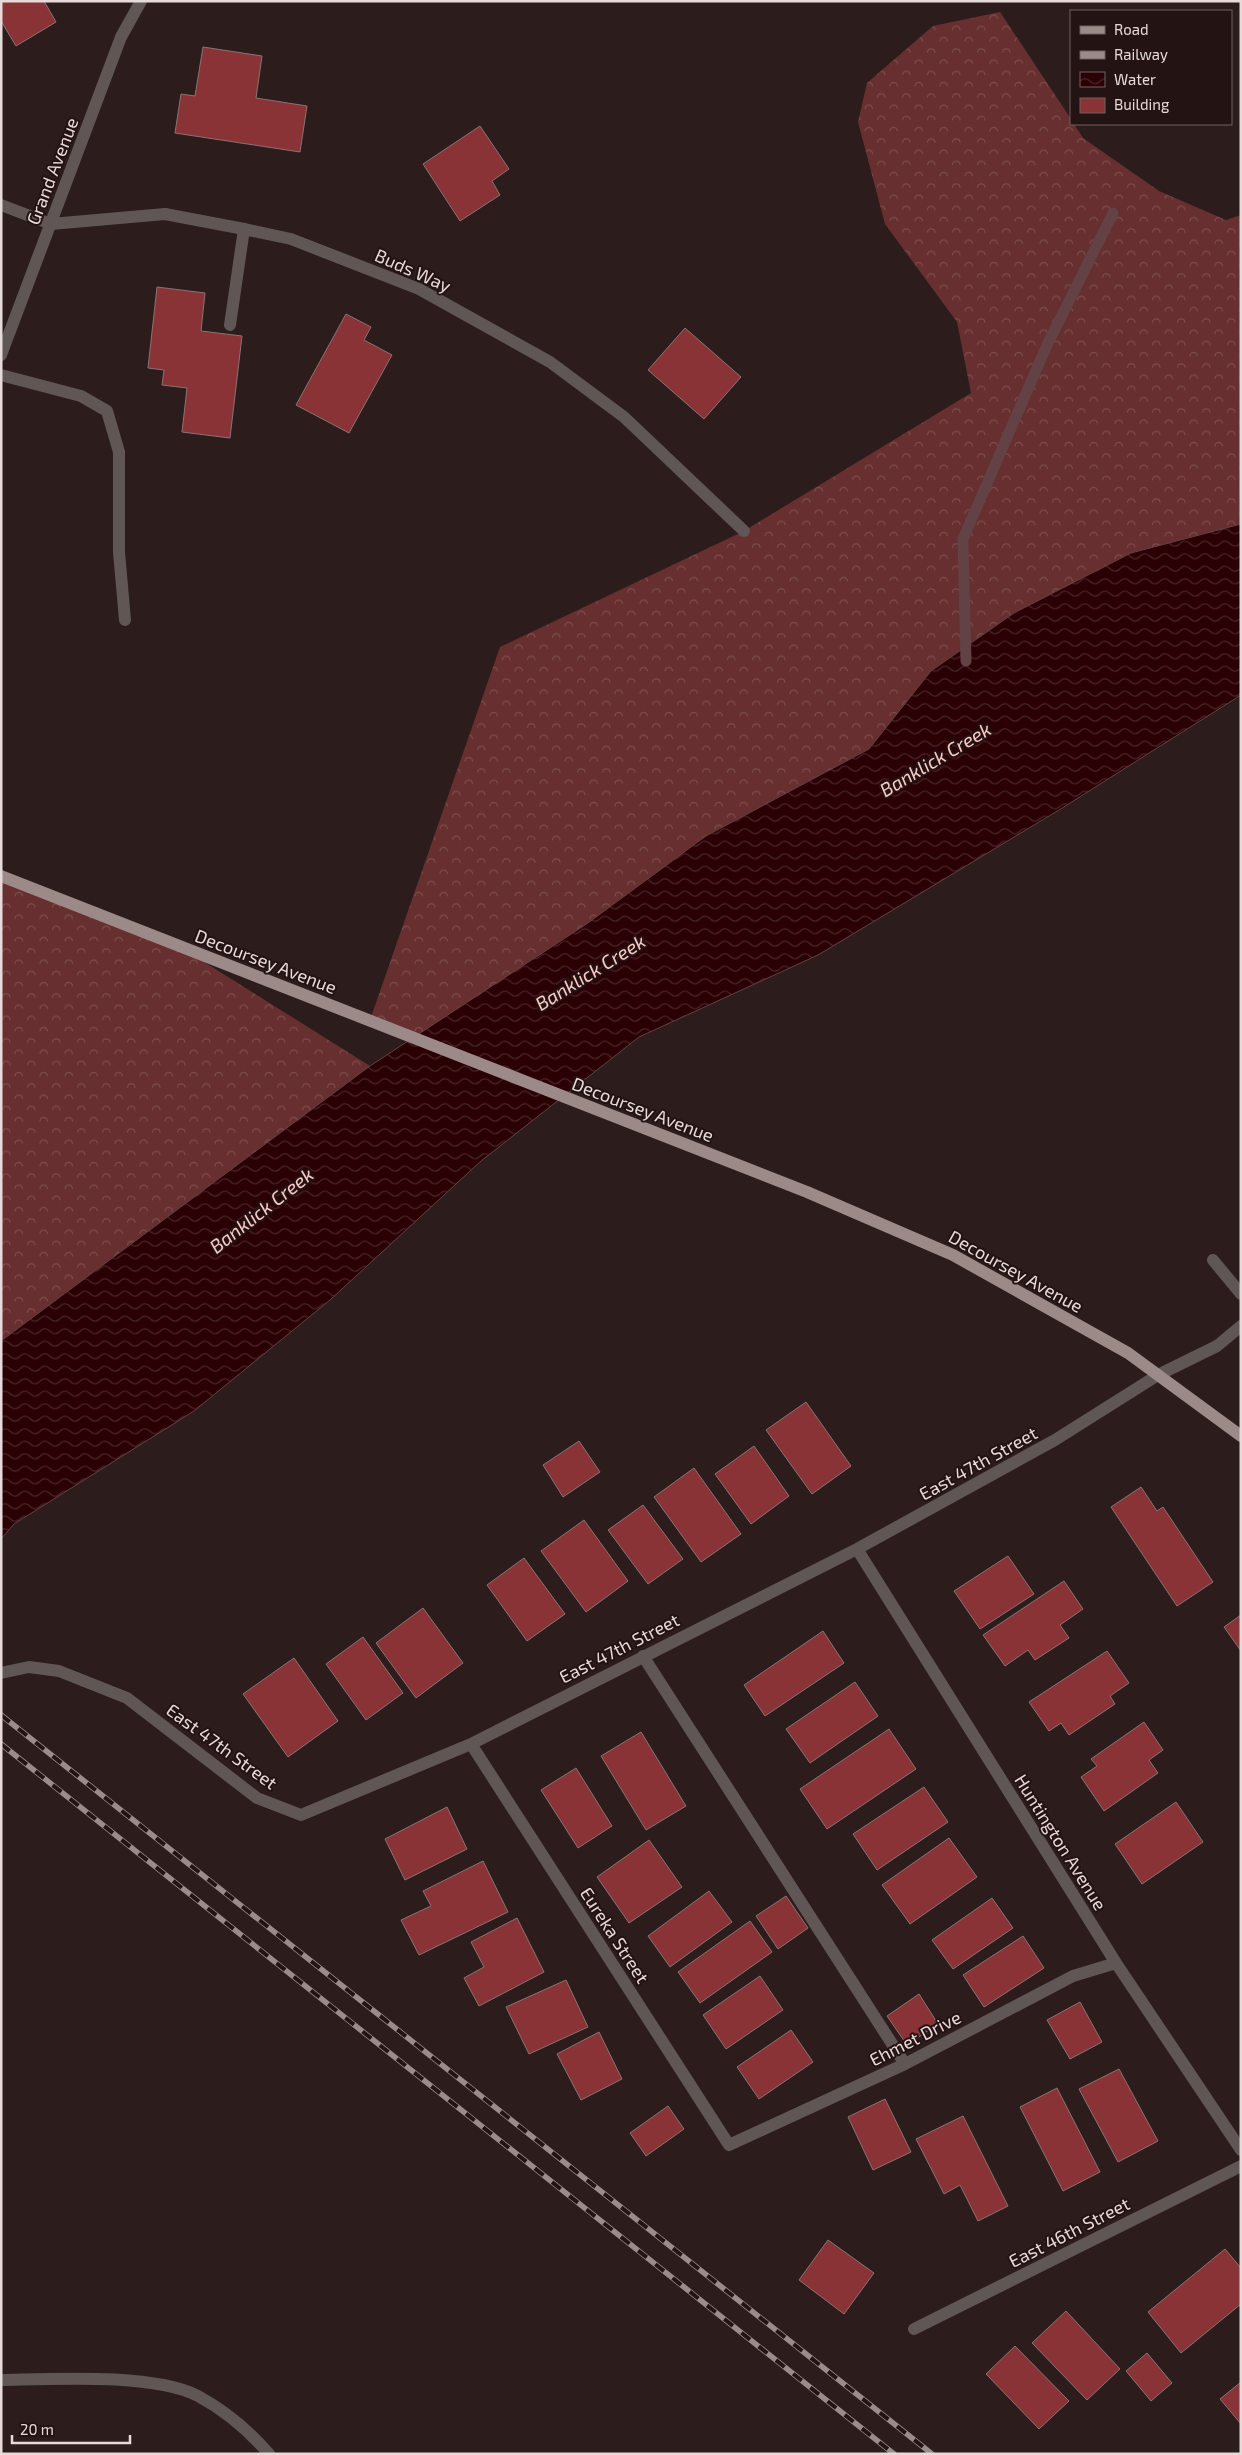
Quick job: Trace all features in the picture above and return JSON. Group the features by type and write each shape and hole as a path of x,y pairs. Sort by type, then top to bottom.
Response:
{"main road":[{"name":"Decoursey Avenue","path":"1,876 807,1192 953,1255 1128,1353 1241,1436"}],"street":[{"name":"Grand Avenue","path":"1,355 121,37 141,1"},
{"name":"Buds Way","path":"1,205 51,224 165,214 244,229 291,239 419,289 550,362 624,417 744,531"},
{"path":"230,325 244,229"},
{"path":"1,375 81,396 107,411 119,452 119,552 125,620"},
{"path":"1213,1260 1241,1294"},
{"name":"East 47th Street","path":"1,1673 29,1667 59,1671 127,1698 258,1798 301,1815 471,1744 857,1549 1055,1440 1158,1375 1217,1346 1241,1326"},
{"name":"Huntington Avenue","path":"857,1549 1116,1963 1241,2150"},
{"path":"642,1656 905,2064"},
{"name":"Eureka Street","path":"471,1744 730,2146"},
{"name":"Ehmet Drive","path":"730,2146 905,2064 1073,1976 1116,1963"},
{"name":"East 46th Street","path":"914,2329 1241,2166"},
{"path":"1,2380 96,2379 164,2385 197,2396 226,2415 265,2449"}],"green space":[{"path":"1000,12 1070,117 1070,125 1075,125 1083,138 1159,191 1226,220 1241,215 1241,524 1131,553 1014,613 931,671 869,749 706,836 588,923 415,1038 370,1020 500,647 744,531 971,393 957,322 885,224 858,122 867,83 933,26"},
{"path":"1,876 177,945 370,1066 1,1341"}],"water":[{"name":"Banklick Creek","path":"1241,524 1241,695 1059,810 818,955 639,1037 481,1161 330,1300 194,1411 14,1524 1,1539 1,1341 370,1066 588,923 706,836 869,749 931,671 1014,613 1131,553"}],"building":[{"path":"1,1 44,1 56,22 16,46 1,21"},
{"path":"203,47 262,56 256,98 307,106 300,152 175,133 181,94 195,96"},
{"path":"480,126 509,169 492,181 500,195 460,221 423,164"},
{"path":"157,287 205,293 201,331 242,336 230,438 182,432 187,388 162,385 164,370 148,368"},
{"path":"346,314 371,327 364,340 392,355 349,433 296,405"},
{"path":"685,328 741,377 704,419 648,370"},
{"path":"806,1402 851,1466 812,1494 766,1430"},
{"path":"579,1441 600,1472 563,1497 543,1465"},
{"path":"754,1446 789,1496 751,1524 715,1474"},
{"path":"694,1468 741,1534 701,1562 654,1497"},
{"path":"1141,1487 1157,1511 1163,1507 1213,1582 1177,1606 1111,1507"},
{"path":"643,1505 683,1559 648,1584 608,1530"},
{"path":"584,1520 628,1581 586,1612 541,1551"},
{"path":"1008,1556 1034,1594 980,1629 954,1591"},
{"path":"524,1558 565,1614 527,1641 487,1585"},
{"path":"1064,1581 1083,1609 1060,1625 1069,1638 1035,1660 1028,1650 1005,1666 983,1635"},
{"path":"423,1608 463,1663 416,1698 376,1643"},
{"path":"1241,1615 1241,1651 1224,1627"},
{"path":"823,1631 844,1663 765,1716 744,1685"},
{"path":"363,1637 403,1693 366,1720 326,1664"},
{"path":"1107,1651 1129,1683 1110,1696 1115,1704 1069,1735 1061,1723 1049,1731 1029,1702"},
{"path":"294,1658 338,1721 288,1757 243,1694"},
{"path":"855,1682 878,1716 810,1763 786,1729"},
{"path":"1144,1722 1163,1750 1149,1760 1158,1773 1104,1811 1081,1777 1097,1766 1091,1759"},
{"path":"889,1729 916,1769 827,1829 800,1789"},
{"path":"641,1732 686,1806 646,1830 601,1756"},
{"path":"576,1768 612,1826 578,1848 541,1790"},
{"path":"924,1787 948,1822 877,1870 853,1834"},
{"path":"1176,1802 1203,1842 1142,1884 1115,1844"},
{"path":"447,1807 467,1849 405,1880 385,1839"},
{"path":"949,1838 977,1877 910,1924 882,1885"},
{"path":"649,1840 682,1887 629,1923 597,1877"},
{"path":"483,1861 508,1912 419,1955 401,1920 431,1906 423,1891"},
{"path":"709,1891 732,1922 670,1967 648,1936"},
{"path":"786,1896 808,1928 778,1949 756,1916"},
{"path":"992,1898 1013,1928 953,1969 932,1940"},
{"path":"517,1918 544,1972 479,2006 464,1978 484,1967 471,1942"},
{"path":"750,1921 772,1952 700,2003 678,1972"},
{"path":"1023,1936 1044,1968 984,2007 963,1975"},
{"path":"760,1976 783,2010 726,2049 703,2015"},
{"path":"566,1980 588,2027 529,2054 506,2007"},
{"path":"919,1994 938,2024 907,2045 887,2016"},
{"path":"1080,2002 1102,2042 1070,2059 1047,2020"},
{"path":"791,2030 813,2062 759,2099 737,2067"},
{"path":"599,2032 622,2079 581,2100 557,2054"},
{"path":"1119,2069 1158,2141 1118,2162 1079,2089"},
{"path":"1057,2088 1100,2172 1063,2191 1020,2107"},
{"path":"885,2099 911,2152 873,2170 848,2117"},
{"path":"668,2106 684,2129 646,2156 630,2133"},
{"path":"963,2116 1008,2206 978,2221 960,2185 944,2194 916,2139"},
{"path":"828,2240 874,2273 844,2314 799,2280"},
{"path":"1225,2249 1241,2268 1241,2304 1181,2353 1148,2312"},
{"path":"1066,2311 1120,2369 1087,2400 1032,2343"},
{"path":"1015,2346 1069,2401 1039,2429 986,2374"},
{"path":"1147,2353 1172,2383 1151,2401 1126,2371"},
{"path":"1241,2382 1241,2424 1220,2399"}],"waterway":[{"path":"966,661 963,539 1047,345 1113,213"}],"railway":[{"path":"1,1715 932,2454"},
{"path":"1,1744 894,2454"}]}
